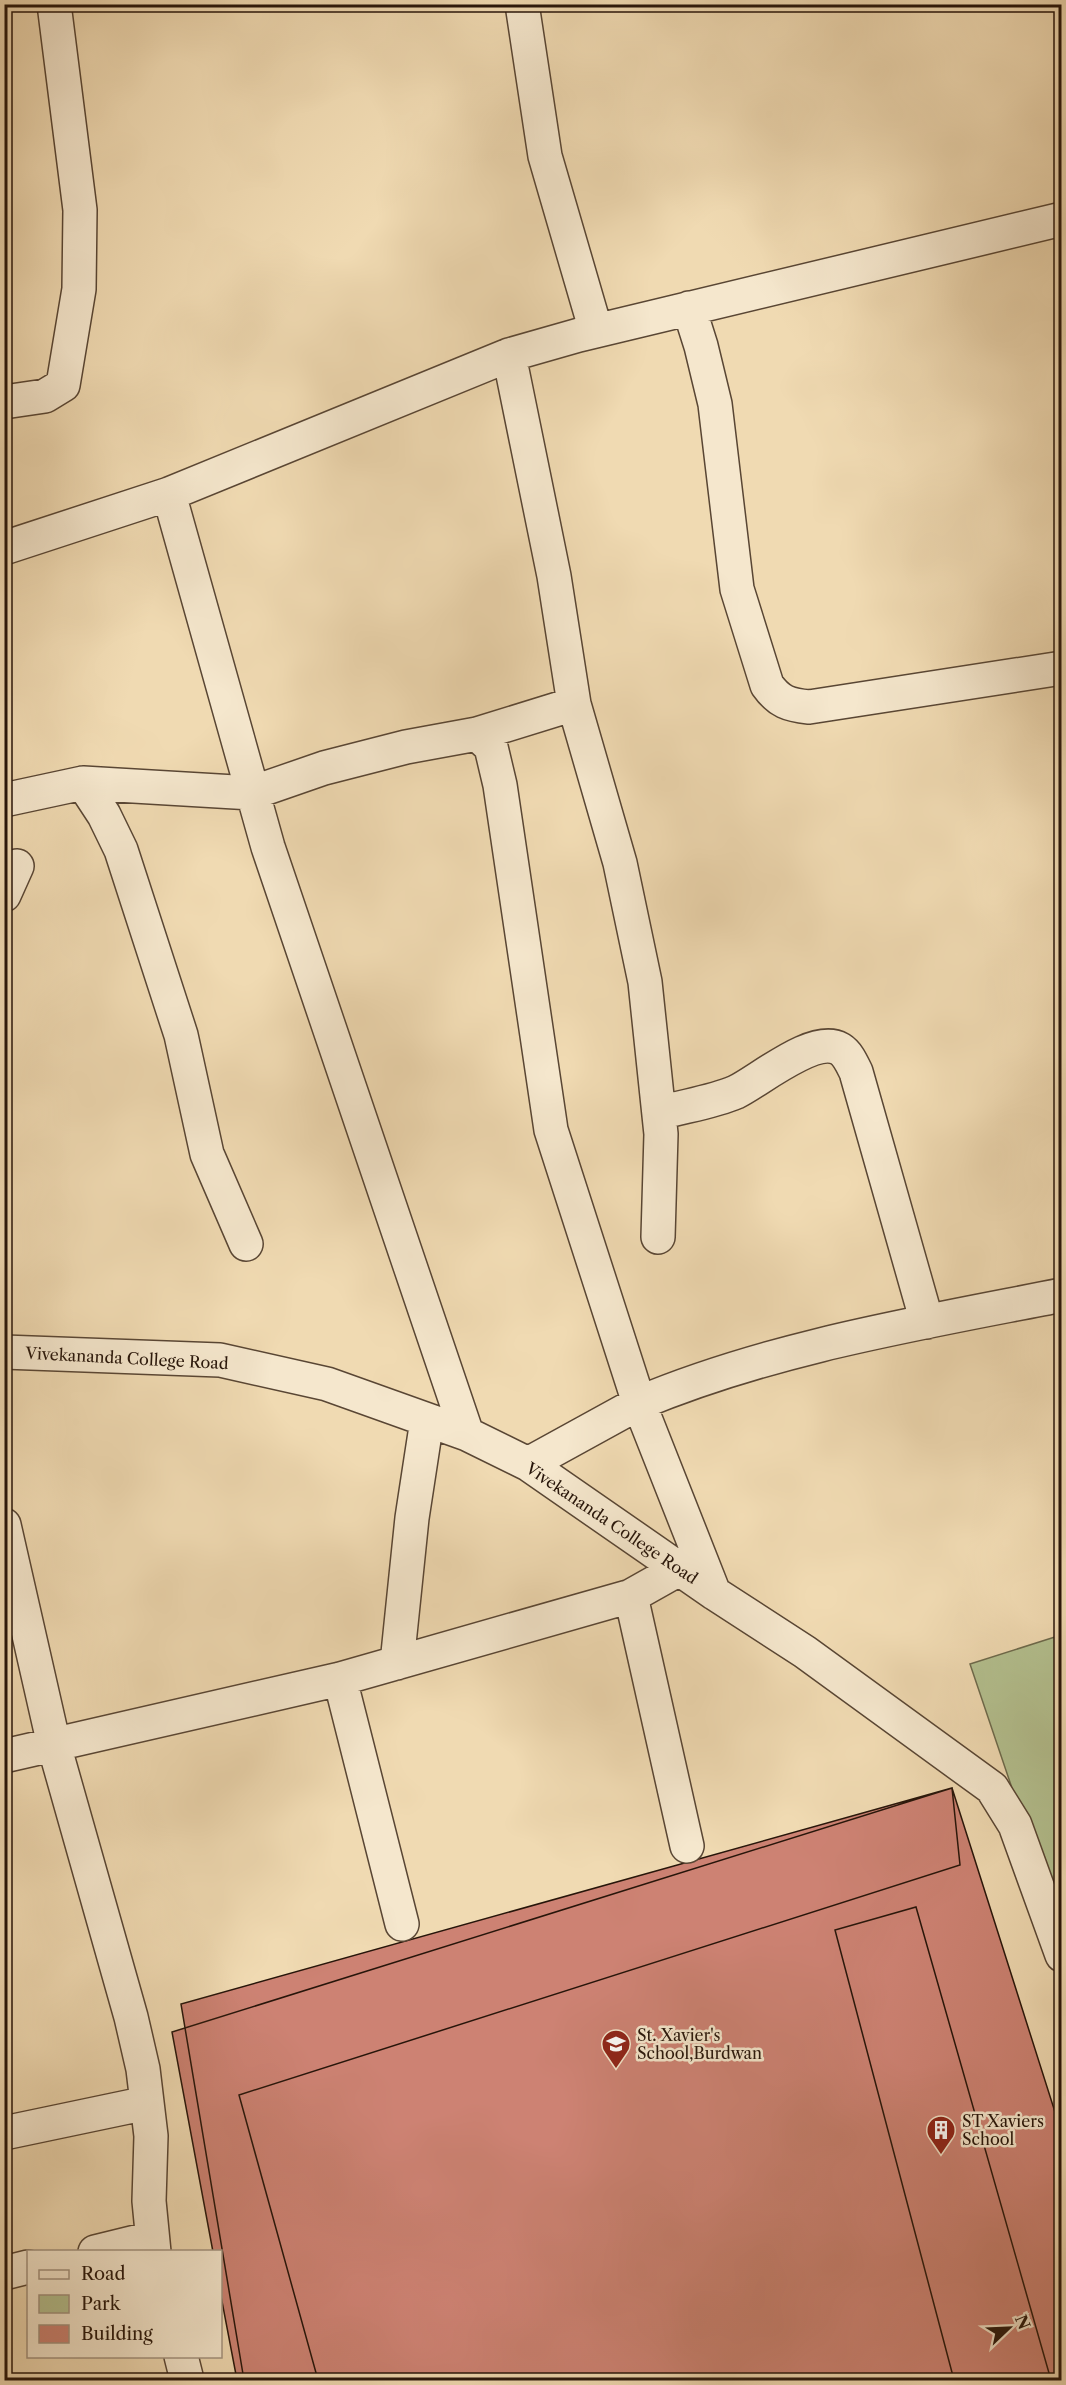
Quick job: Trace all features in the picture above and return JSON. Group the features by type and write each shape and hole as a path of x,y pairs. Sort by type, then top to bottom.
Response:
{"street":[{"path":"4,402 45,396 63,385 79,289 80,210 54,4"},
{"path":"522,4 545,156 596,331"},
{"path":"4,548 169,494 509,355 689,308 1062,219"},
{"path":"689,308 702,346 714,404 737,589 767,685 776,698 789,705 809,707 1062,668"},
{"path":"509,355 554,576 574,704 620,863 645,982 662,1134 658,1237"},
{"path":"169,494 272,858 467,1434"},
{"path":"4,800 83,783 252,793 324,768 405,747 477,734 574,704"},
{"path":"477,734 491,747 500,785 551,1130 639,1403 714,1593"},
{"path":"83,783 104,814 121,850 181,1035 207,1154 246,1244"},
{"path":"4,895 17,866"},
{"path":"660,1113 734,1093 775,1067 803,1054 824,1047 839,1048 849,1058 856,1072 927,1322"},
{"path":"528,1464 639,1403 685,1384 748,1364 927,1322 1062,1295"},
{"name":"Vivekananda College Road","path":"4,1352 220,1360 327,1384 467,1434 528,1464 714,1593 805,1652 992,1788 1015,1825 1062,1955"},
{"path":"397,1663 412,1518 427,1420"},
{"path":"4,1524 54,1745 131,2017 147,2103 151,2136 148,2201 153,2245 112,2250"},
{"path":"4,1755 340,1679 631,1596 679,1569"},
{"path":"631,1596 687,1846"},
{"path":"340,1679 402,1924"},
{"path":"4,2133 147,2103"},
{"path":"4,2273 27,2267"},
{"path":"182,2358 187,2380"}],"green space":[{"path":"1061,1635 1061,1933 970,1664"}],"building":[{"name":"St. Xavier's School,Burdwan","path":"952,1788 1062,2134 1062,2380 244,2380 181,2004"},
{"path":"952,1788 960,1865 239,2095 318,2380 237,2380 222,2301 222,2250 213,2250 172,2032"},
{"name":"ST Xaviers School","path":"916,1907 1051,2380 954,2380 835,1930"}],"place":[{"name":"St. Xavier's School,Burdwan","path":"616,2070"},
{"name":"ST Xaviers School","path":"941,2156"}]}
